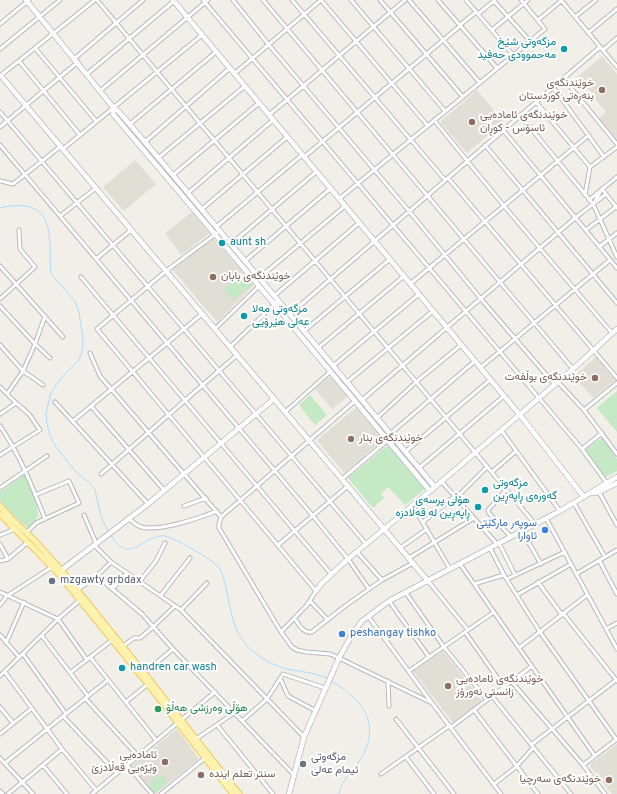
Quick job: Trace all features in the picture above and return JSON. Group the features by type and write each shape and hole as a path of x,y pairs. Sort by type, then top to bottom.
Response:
{"main road":[{"path":"0,506 77,590 123,646 207,757 239,794"},
{"path":"0,514 52,567 60,572 112,640 196,740 233,794"}],"street":[{"path":"0,49 60,0"},
{"path":"504,687 466,631 428,581 0,76 96,0 535,524"},
{"path":"0,127 60,77 76,60 143,0"},
{"path":"233,0 268,45 410,211 481,299 515,339 584,410 617,454"},
{"path":"263,0 573,369"},
{"path":"292,0 411,140 485,222 617,378"},
{"path":"234,74 321,0 428,126"},
{"path":"351,0 445,111"},
{"path":"380,0 463,97"},
{"path":"269,115 404,0"},
{"path":"409,0 480,83"},
{"path":"438,0 497,68"},
{"path":"466,0 513,55"},
{"path":"216,227 303,156 323,142 443,40 494,0 530,41"},
{"path":"339,199 545,29 521,0"},
{"path":"492,30 528,0"},
{"path":"538,20 561,0 617,66"},
{"path":"575,17 596,0"},
{"path":"0,24 27,1 113,107 130,124 216,227 218,233 245,261 259,278 272,298"},
{"path":"87,74 173,1 520,415 584,497"},
{"path":"100,91 206,1 358,184 582,449 606,482"},
{"path":"588,33 617,9"},
{"path":"0,181 13,184 80,135 202,35"},
{"path":"603,50 617,38"},
{"path":"290,314 600,46"},
{"path":"36,48 96,121"},
{"path":"130,124 216,52"},
{"path":"19,61 80,135"},
{"path":"144,142 230,68"},
{"path":"563,78 617,144"},
{"path":"158,158 245,86"},
{"path":"553,87 604,157"},
{"path":"536,102 590,167"},
{"path":"173,175 259,103"},
{"path":"113,107 113,114 218,233 259,286 276,302 295,324 355,401 430,491"},
{"path":"0,112 366,544"},
{"path":"480,368 593,274 617,258 592,204 520,116"},
{"path":"188,193 273,120"},
{"path":"434,120 504,206 612,333"},
{"path":"503,130 617,268"},
{"path":"410,284 589,135"},
{"path":"201,210 287,137"},
{"path":"0,145 313,516 348,559 369,589"},
{"path":"485,145 617,303"},
{"path":"585,195 590,167 617,147"},
{"path":"230,244 316,172"},
{"path":"589,200 617,177"},
{"path":"60,216 96,188"},
{"path":"245,261 331,188"},
{"path":"592,204 602,189"},
{"path":"586,230 617,207 602,189"},
{"path":"589,200 606,194"},
{"path":"362,400 558,232 606,194"},
{"path":"259,278 345,206"},
{"path":"272,298 359,223"},
{"path":"0,299 35,267 20,249 19,230"},
{"path":"96,258 131,230"},
{"path":"218,233 166,271 97,329 316,590"},
{"path":"599,247 617,233"},
{"path":"304,331 390,259"},
{"path":"0,266 63,337"},
{"path":"318,348 404,276"},
{"path":"81,277 331,574"},
{"path":"215,330 259,286"},
{"path":"333,366 419,294"},
{"path":"276,302 290,314 295,324 304,331 435,487"},
{"path":"230,347 276,302"},
{"path":"0,306 50,358"},
{"path":"347,382 433,311"},
{"path":"73,421 202,314"},
{"path":"7,394 23,370 35,344 45,316"},
{"path":"281,632 310,601 316,590 331,574 442,482 617,329"},
{"path":"0,345 23,370 43,385"},
{"path":"376,418 416,382 461,345"},
{"path":"90,354 100,376 222,517"},
{"path":"101,474 237,355"},
{"path":"390,434 475,361"},
{"path":"285,412 331,371"},
{"path":"405,452 490,380"},
{"path":"584,410 617,383"},
{"path":"0,387 16,404 29,414 40,430 0,455"},
{"path":"419,468 504,396"},
{"path":"60,572 148,504 274,399"},
{"path":"355,401 222,517 219,526 221,534 281,632 292,647 306,652 330,654 432,703"},
{"path":"55,402 148,504"},
{"path":"0,414 16,404"},
{"path":"91,406 164,490"},
{"path":"0,426 14,446 45,519"},
{"path":"501,430 560,511"},
{"path":"582,449 602,433"},
{"path":"342,479 388,440"},
{"path":"492,472 516,451"},
{"path":"0,488 47,456"},
{"path":"423,522 455,497 487,467"},
{"path":"289,794 304,737 332,673 353,633 368,616 389,601 406,594 560,511 592,493 606,482 617,477"},
{"path":"26,533 36,523 79,503 69,481 35,495"},
{"path":"442,482 498,544 515,575"},
{"path":"592,493 599,492 617,483"},
{"path":"278,545 348,486"},
{"path":"506,490 488,510 511,537"},
{"path":"599,492 616,523"},
{"path":"184,506 206,498"},
{"path":"574,503 605,557"},
{"path":"413,506 450,569"},
{"path":"128,518 140,527 152,528 188,522 217,512"},
{"path":"84,515 95,544 111,562 181,610 304,737"},
{"path":"409,558 474,518"},
{"path":"546,518 617,649"},
{"path":"0,535 15,529"},
{"path":"400,548 427,529"},
{"path":"522,531 541,564"},
{"path":"0,561 8,559 28,542"},
{"path":"140,581 156,562 165,543"},
{"path":"0,544 8,559"},
{"path":"490,548 504,575 540,632 617,739 583,766"},
{"path":"576,574 617,550"},
{"path":"358,552 382,580"},
{"path":"507,578 565,552"},
{"path":"161,595 190,558"},
{"path":"599,560 617,594"},
{"path":"77,590 97,576 111,562"},
{"path":"295,618 305,631 309,633 314,631 345,606 382,580 413,563"},
{"path":"460,564 595,756"},
{"path":"517,595 571,564"},
{"path":"0,605 7,596 52,567"},
{"path":"112,589 127,573"},
{"path":"474,584 504,575"},
{"path":"97,576 142,614 153,628 294,776"},
{"path":"494,784 516,767 532,746 552,729 616,681 538,582"},
{"path":"181,610 207,583"},
{"path":"0,592 58,619 88,659 108,680 156,740"},
{"path":"406,594 444,647 487,700"},
{"path":"519,648 587,595"},
{"path":"0,676 58,619 80,600"},
{"path":"310,601 328,620"},
{"path":"389,601 429,657"},
{"path":"6,643 24,602"},
{"path":"123,646 134,638 140,638 153,628 175,606"},
{"path":"409,671 494,612"},
{"path":"368,616 501,794"},
{"path":"606,629 617,623"},
{"path":"0,635 19,657"},
{"path":"42,636 87,697 138,756"},
{"path":"0,642 3,639"},
{"path":"70,673 112,640"},
{"path":"144,673 173,649"},
{"path":"23,654 65,715 117,773"},
{"path":"381,774 474,710 532,666"},
{"path":"4,672 62,749 96,790"},
{"path":"242,721 267,699 283,674 326,688"},
{"path":"280,678 288,696 316,711"},
{"path":"5,763 108,680"},
{"path":"388,681 389,706"},
{"path":"512,681 583,766 604,794"},
{"path":"126,702 148,684"},
{"path":"92,794 215,692"},
{"path":"492,696 570,794"},
{"path":"0,707 13,723"},
{"path":"0,734 31,709"},
{"path":"474,710 538,794"},
{"path":"196,740 234,713"},
{"path":"396,719 454,794"},
{"path":"217,725 274,794"},
{"path":"8,794 62,749"},
{"path":"161,794 207,757"},
{"path":"406,757 434,794"},
{"path":"0,758 33,794"},
{"path":"43,765 67,794"},
{"path":"127,765 150,793"},
{"path":"494,794 498,790"},
{"path":"0,791 3,794"}],"shaded area":[{"name":"خوێندنگەی بنەڕەتی کوردستان","path":"602,56 617,74 617,139 599,118 606,112 577,77"},
{"name":"خوێندنگەی ئامادەیی ئاسۆس - کوڕان","path":"477,90 504,122 467,153 440,122"},
{"path":"135,160 156,184 124,211 103,187"},
{"path":"192,212 210,233 181,255 165,233"},
{"name":"خوێندنگەی بابان","path":"213,239 254,285 217,322 172,269"},
{"name":"خوێندنگەی بوڵفەت","path":"596,357 615,380 593,398 574,376"},
{"path":"330,376 348,396 332,409 315,389"},
{"name":"خوێندنگەی بنار","path":"357,407 384,439 344,473 317,440"},
{"name":"خوێندنگەی ئامادەیی زانستی نەورۆز","path":"443,651 482,701 453,723 413,671"},
{"name":"ئامادەیی وێژەیی قەڵادزێ","path":"177,729 199,759 155,794 131,766"},
{"name":"خوێندنگەی سەرچیا","path":"617,744 617,794 612,794 589,765"}],"green space":[{"path":"242,274 252,285 233,300 224,289"},
{"path":"617,391 617,432 597,408"},
{"path":"310,395 327,415 315,425 299,405"},
{"path":"603,437 617,459 617,471 605,477 585,450"},
{"path":"389,444 425,489 405,505 388,487 381,494 384,498 373,508 348,478"},
{"path":"25,474 34,496 38,514 37,518 29,529 9,511 0,500 0,492"},
{"path":"161,774 168,783 155,793 148,785"}],"waterway":[{"path":"0,208 25,206 35,209 42,215 49,233 51,274 75,301 79,312 83,339 82,352 79,360 60,379 51,393 46,413 47,424 50,436 56,447 76,472 91,484 95,490 101,516 108,531"},
{"path":"111,535 124,549 137,547 158,536 166,536 186,545 209,559 222,573 236,628 247,646 261,657 276,665 328,679"},
{"path":"331,681 353,697 361,706 367,716 369,726 369,738 365,750 358,763 341,786 339,794"}],"place":[{"name":"مزگەوتی شێخ مەحموودی حەفید","path":"564,49"},
{"name":"خوێندنگەی بنەڕەتی کوردستان","path":"602,90"},
{"name":"خوێندنگەی ئامادەیی ئاسۆس - کوڕان","path":"472,122"},
{"name":"aunt sh","path":"222,243"},
{"name":"خوێندنگەی بابان","path":"213,277"},
{"name":"مزگەوتی مەلا عەلی هێرۆیی","path":"244,316"},
{"name":"خوێندنگەی بوڵفەت","path":"595,378"},
{"name":"خوێندنگەی بنار","path":"351,439"},
{"name":"مزگەوتی گەورەی ڕاپەڕین","path":"485,490"},
{"name":"هۆڵی پرسەی ڕاپەڕین لە قەڵادزە","path":"478,507"},
{"name":"سوپەر مارکێتی ئاوارا","path":"545,530"},
{"name":"mzgawty grbdax","path":"52,581"},
{"name":"peshangay tishko","path":"342,634"},
{"name":"handren car wash","path":"122,668"},
{"name":"خوێندنگەی ئامادەیی زانستی نەورۆز","path":"448,686"},
{"name":"ھۆڵی وەرزشی ھەڵۆ","path":"158,709"},
{"name":"ئامادەیی وێژەیی قەڵادزێ","path":"165,762"},
{"name":"مزگەوتی ئیمام عەلی","path":"303,764"},
{"name":"سنتر تعلم اينده","path":"201,775"},
{"name":"خوێندنگەی سەرچیا","path":"609,780"}]}
